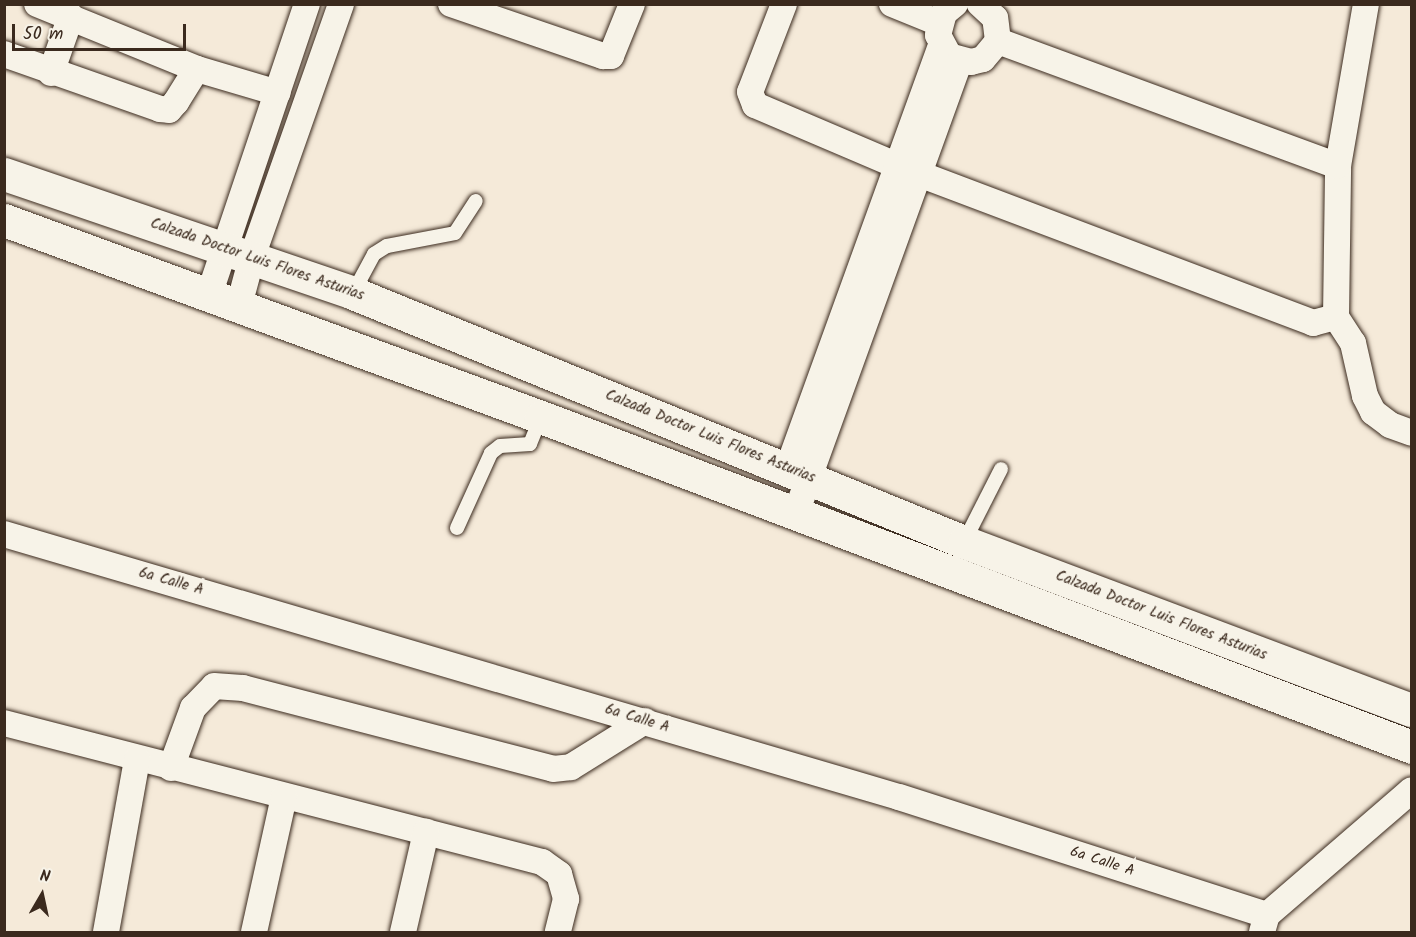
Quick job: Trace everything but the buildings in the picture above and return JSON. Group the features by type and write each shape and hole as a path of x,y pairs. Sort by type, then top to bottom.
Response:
{"main road":[{"name":"Calzada Doctor Luis Flores Asturias","path":"4,174 353,292 798,472 964,542 1412,710"},
{"path":"4,220 208,298 541,417 795,516 1412,747"},
{"path":"1190,664 1202,632"}],"street":[{"path":"37,4 197,69 278,93"},
{"path":"238,309 238,252 269,119 308,4"},
{"path":"208,298 238,252 296,129 341,4"},
{"path":"451,4 603,56 611,56 632,4"},
{"path":"784,4 750,92 755,105 907,170 1313,323 1336,317"},
{"path":"892,4 950,24 983,59 998,41 995,18 986,6"},
{"path":"1366,4 1338,166 1336,317 1353,343 1365,396 1374,412 1390,425 1412,433"},
{"path":"51,73 71,16"},
{"path":"795,516 798,472 907,170 950,24"},
{"path":"998,41 1338,166"},
{"path":"4,54 51,73 169,110 197,69"},
{"path":"269,119 296,129"},
{"name":"6a Calle A","path":"4,534 899,797 1265,924"},
{"path":"171,768 193,708 214,686 243,688 553,769 571,767 645,721"},
{"path":"4,723 542,862 559,874 566,899 558,933"},
{"path":"106,933 137,759"},
{"path":"1265,924 1412,790"},
{"path":"254,933 284,797"},
{"path":"403,933 426,832"}],"lane":[{"path":"353,292 374,254 387,246 455,233 476,201"},
{"path":"457,528 491,453 500,446 530,444 541,417"},
{"path":"953,574 964,542 1001,469"}]}
